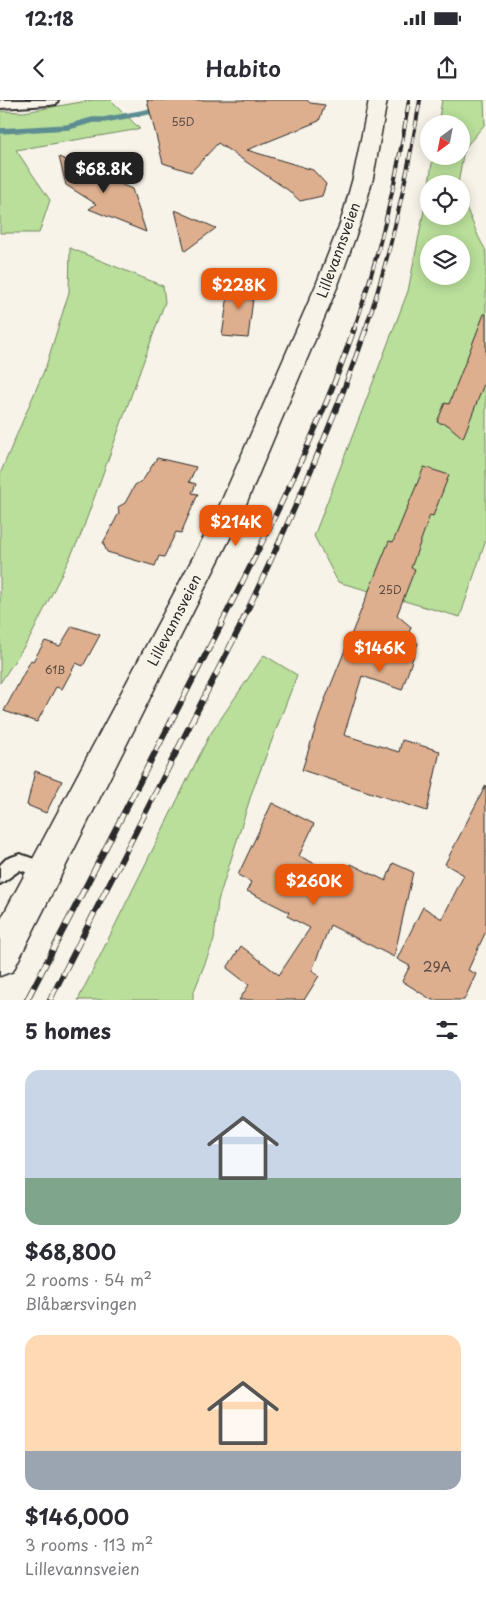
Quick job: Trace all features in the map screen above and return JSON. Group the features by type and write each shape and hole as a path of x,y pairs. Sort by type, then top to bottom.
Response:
{"street":[{"path":"0,103 50,100"},
{"name":"Lillevannsveien","path":"0,958 228,516 327,285 351,221 363,178 378,100"}],"lane":[{"path":"0,876 12,865 20,862 45,871"}],"green space":[{"path":"93,100 111,100 140,129 16,150 50,200 39,233 0,233 0,111 24,112"},
{"path":"442,100 484,100 485,124 470,142 470,115 440,115"},
{"path":"432,165 461,165 460,175 430,175"},
{"path":"470,216 486,251 486,540 460,617 338,582 314,536 408,291 421,225 470,225"},
{"path":"70,248 163,286 165,302 80,537 31,636 0,683 0,474 46,366 69,292"},
{"path":"264,655 297,675 252,792 218,901 214,940 193,994 193,1000 78,1000 209,736"}],"building":[{"path":"147,100 307,100 310,103 325,105 319,121 247,150 313,170 326,184 322,196 300,201 288,190 218,143 191,172 163,163"},
{"path":"59,157 132,189 146,232 89,209 96,204 66,185"},
{"path":"175,210 216,228 185,251"},
{"path":"230,281 255,283 248,338 222,336"},
{"path":"484,314 486,314 486,379 463,438 448,425 437,422 445,403 449,404"},
{"path":"157,458 196,467 189,482 196,484 192,493 198,494 181,533 176,532 164,557 159,556 155,566 107,552 103,543 119,513 118,507 125,503 135,485 143,480"},
{"path":"424,467 449,475 433,516 430,515 411,568 415,569 397,615 411,627 407,638 418,643 402,690 362,676 344,735 399,752 402,740 440,751 427,811 302,770 324,702 389,541 393,542"},
{"path":"72,626 100,635 83,666 76,663 62,689 56,687 37,722 4,711 31,660 33,661 45,641 60,646"},
{"path":"35,771 62,781 46,813 27,805"},
{"path":"486,785 486,931 468,970 476,974 464,1000 432,1000 402,981 410,966 397,959 423,907 442,919 464,875 445,864"},
{"path":"272,803 314,824 299,856 345,878 351,864 386,881 393,863 413,872 394,957 330,925 312,970 319,976 304,1000 239,1000 249,985 227,968 241,946 279,975 310,928 287,916 289,912 247,891 251,882 238,875"}],"waterway":[{"path":"0,131 68,127 93,120 104,120 158,110"}],"railway":[{"path":"354,330 387,216 409,100"},
{"path":"365,330 383,273 397,216 420,100"},
{"path":"221,624 309,442 354,329"},
{"path":"241,624 308,478 366,329"},
{"path":"27,1000 222,623"},
{"path":"50,1000 242,623"}]}
